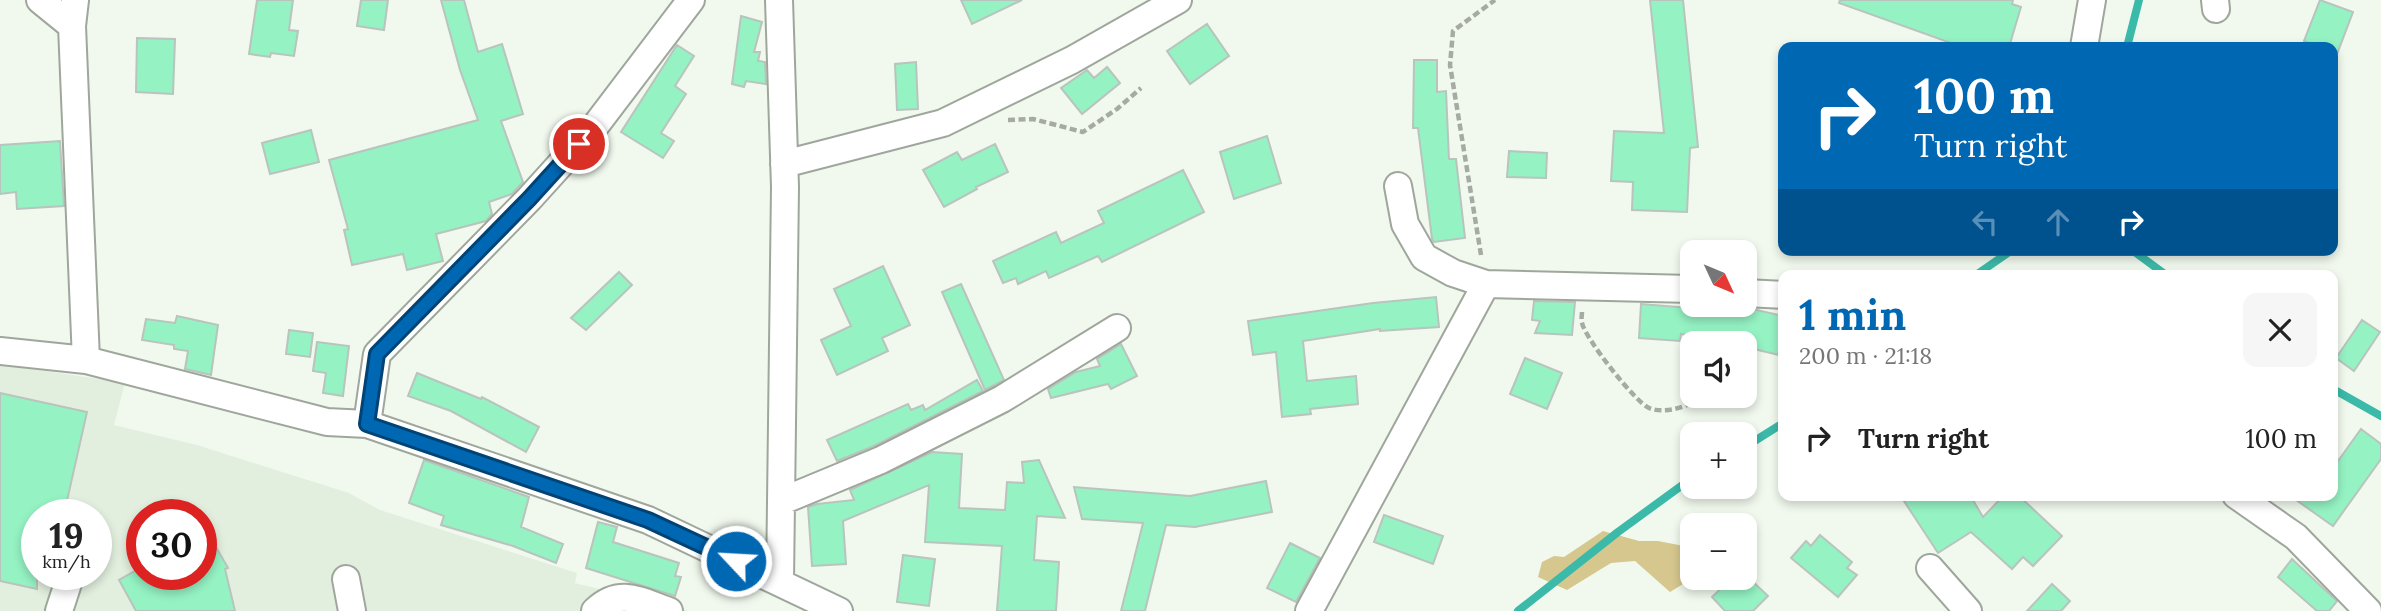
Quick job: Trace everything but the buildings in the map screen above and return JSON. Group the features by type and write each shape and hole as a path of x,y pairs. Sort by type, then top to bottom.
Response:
{"street":[{"path":"40,0 72,26"},
{"path":"75,0 72,26 86,360"},
{"path":"779,0 784,164 780,581"},
{"path":"2085,42 2092,0"},
{"path":"367,424 377,354 529,199 596,125 684,3"},
{"path":"784,164 943,123 1072,60 1161,4"},
{"path":"1398,186 1405,224 1424,257 1452,273 1486,284 1680,289"},
{"path":"1310,611 1486,284"},
{"path":"1757,294 1778,295"},
{"path":"782,501 881,460 1002,399 1117,328"},
{"path":"0,351 86,360 327,422 367,424 648,520 839,611"},
{"path":"2245,501 2296,537 2368,611"},
{"path":"1930,568 1968,611"},
{"path":"346,579 352,611"},
{"path":"59,611 66,590"},
{"path":"595,611 606,601 618,596 669,611"}],"path":[{"path":"1486,284 1450,65 1453,31 1495,0"},
{"path":"967,110 991,122 1033,119 1083,132 1141,88"},
{"path":"1585,286 1581,322 1591,341 1624,386 1648,407 1668,410 1680,406"}],"shaded area":[{"path":"0,364 125,383 114,425 197,445 349,493 380,510 577,573 575,583 689,611 0,611"},
{"path":"1603,531 1639,541 1680,545 1680,586 1670,592 1635,561 1611,563 1567,590 1538,577 1542,562 1554,556 1564,557"}],"waterway":[{"path":"2128,42 2139,0"},
{"path":"1983,270 2003,256"},
{"path":"2140,256 2159,270"},
{"path":"2338,392 2381,416"},
{"path":"1757,439 1778,426"},
{"path":"1518,611 1680,487"}],"route":[{"path":"579,144 377,354 367,424 648,520 736,561"}]}
